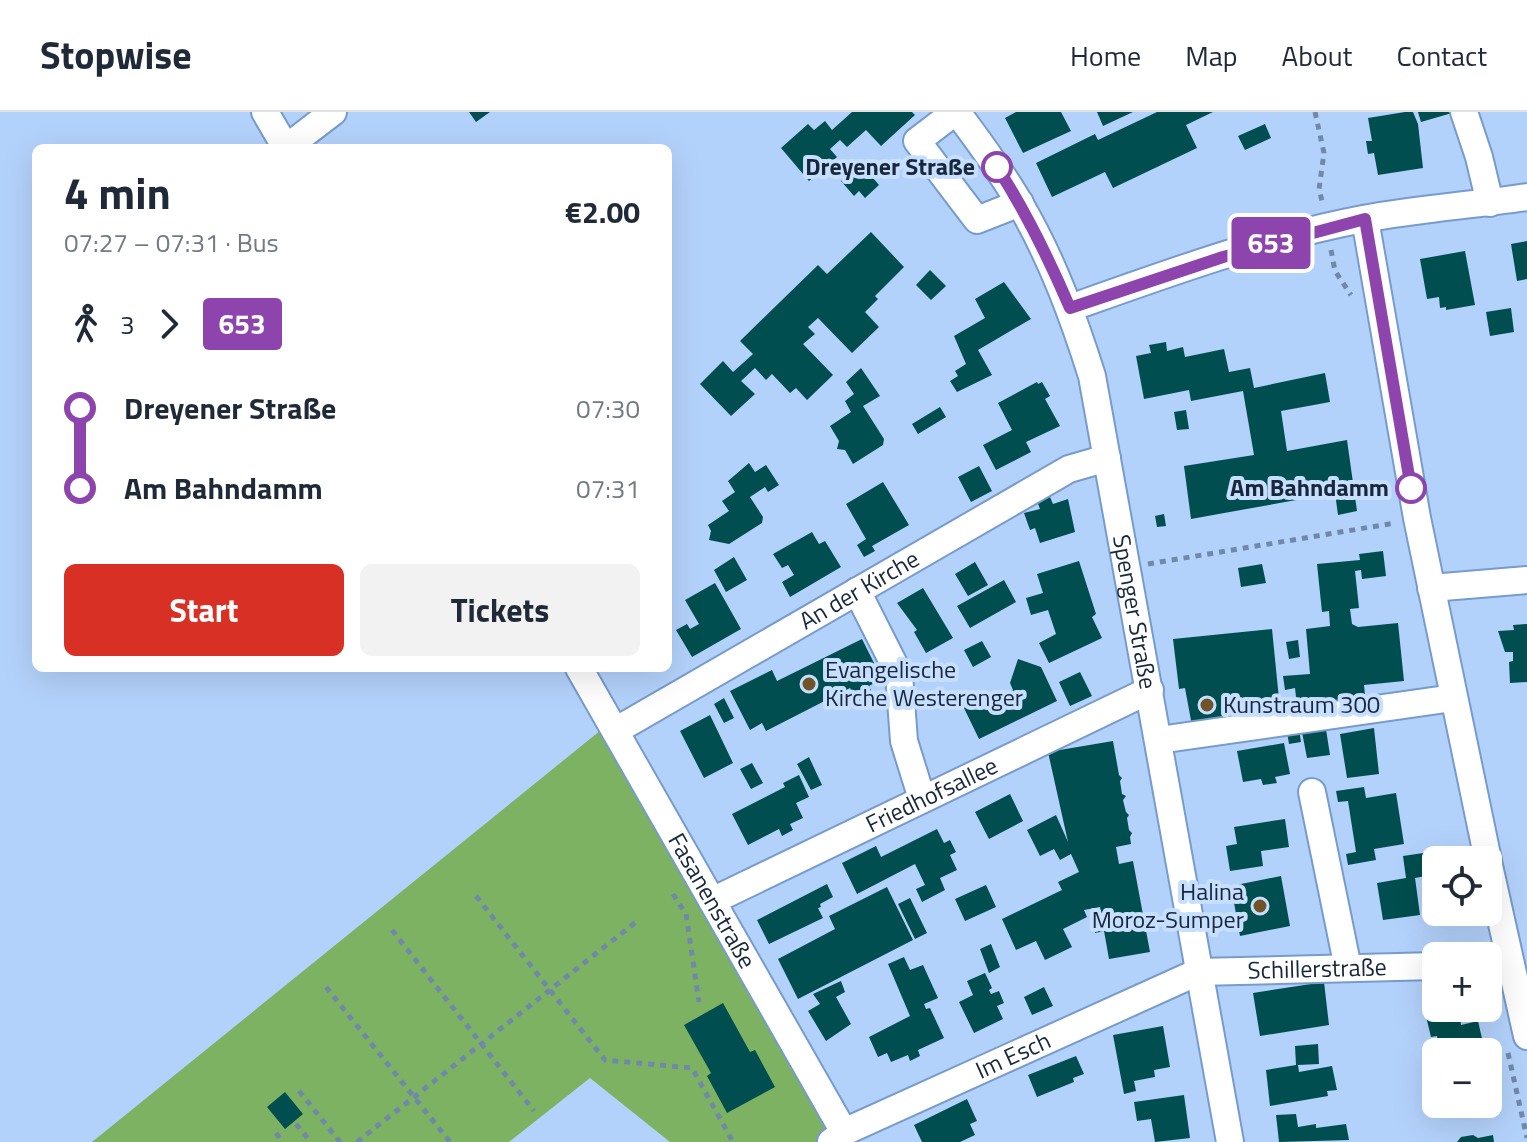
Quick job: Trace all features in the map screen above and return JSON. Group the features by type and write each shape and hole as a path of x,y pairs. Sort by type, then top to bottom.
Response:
{"street":[{"path":"265,112 284,144"},
{"path":"291,144 333,112"},
{"path":"956,112 917,141 977,220 1020,203"},
{"name":"Spenger Straße","path":"956,112 1020,203 1047,255 1070,308 1092,376 1230,1142"},
{"path":"1464,112 1490,203"},
{"path":"1070,308 1223,257 1365,219 1527,197"},
{"path":"1365,219 1417,518 1485,846"},
{"name":"An der Kirche","path":"615,731 1069,469 1107,458"},
{"path":"1431,588 1527,580"},
{"path":"857,591 899,674 904,741 922,799"},
{"name":"Fasanenstraße","path":"581,672 712,901 838,1137"},
{"name":"Friedhofsallee","path":"712,901 1150,690"},
{"path":"1159,740 1453,698"},
{"path":"1312,792 1348,968"},
{"path":"1501,926 1527,1036"},
{"name":"Schillerstraße","path":"1198,972 1422,966"},
{"name":"Im Esch","path":"838,1137 1198,972"}],"path":[{"path":"1315,112 1324,153 1319,189 1324,210"},
{"path":"1127,567 1417,518"},
{"path":"673,894 686,914 699,1002"},
{"path":"476,896 605,1060 692,1068 733,1142"},
{"path":"357,1142 636,922"},
{"path":"392,930 534,1111"},
{"path":"326,987 450,1142"},
{"path":"299,1091 340,1142"},
{"path":"296,1124 311,1142"},
{"path":"276,1133 283,1142"}],"green space":[{"path":"601,730 829,1135 819,1142 670,1142 590,1078 509,1142 92,1142"}],"building":[{"path":"469,112 490,112 476,122"},
{"path":"852,112 912,112 915,115 881,146 866,130 847,147 840,140 830,149 837,157 809,181 781,148 808,124 814,130 825,121 832,130"},
{"path":"1016,112 1061,112 1071,131 1023,153 1005,118"},
{"path":"1097,112 1133,112 1103,126"},
{"path":"1157,112 1213,112 1186,125 1197,148 1113,188 1105,172 1052,197 1036,163 1095,134 1098,140"},
{"path":"1413,112 1418,124 1423,168 1378,175 1374,153 1368,154 1366,141 1372,141 1368,118"},
{"path":"1418,112 1451,112 1452,113 1421,122"},
{"path":"1265,124 1271,138 1245,150 1238,136"},
{"path":"861,164 879,185 865,198 859,191 854,196 841,181"},
{"path":"871,232 904,267 875,296 878,299 865,312 879,327 852,353 818,318 808,327 815,334 803,344 833,375 807,400 796,388 790,393 772,374 766,380 755,368 741,381 755,394 731,416 700,384 723,361 733,372 753,354 740,341 818,265 827,274"},
{"path":"1527,241 1527,279 1517,281 1511,244"},
{"path":"1465,251 1475,305 1446,310 1446,307 1440,308 1439,297 1427,299 1420,259"},
{"path":"930,270 946,286 931,300 916,285"},
{"path":"1004,282 1031,319 978,350 992,375 957,392 950,381 958,376 955,371 966,364 954,336 985,318 975,299"},
{"path":"1511,308 1514,332 1490,336 1486,312"},
{"path":"1166,342 1167,351 1183,347 1185,357 1224,349 1229,372 1250,368 1254,388 1325,373 1330,402 1281,411 1287,451 1347,440 1357,511 1338,515 1335,493 1191,519 1184,466 1254,455 1243,391 1191,401 1189,390 1144,399 1136,356 1151,353 1149,345"},
{"path":"861,368 880,396 863,406 884,439 883,445 853,464 845,450 837,449 839,441 830,426 851,412 845,401 854,394 846,382"},
{"path":"1042,382 1050,396 1045,399 1060,426 1026,442 1031,452 996,470 983,445 1012,430 998,403"},
{"path":"940,407 946,417 918,434 912,424"},
{"path":"1186,410 1189,429 1177,430 1174,412"},
{"path":"749,463 755,472 766,465 779,485 768,492 765,487 750,497 763,517 762,523 729,544 709,540 711,531 708,525 729,511 722,501 735,492 728,481"},
{"path":"979,466 992,491 971,502 958,477"},
{"path":"883,482 909,525 872,546 875,551 864,557 857,545 866,539 846,504"},
{"path":"1050,497 1053,504 1068,499 1075,532 1040,543 1035,528 1030,530 1024,513 1040,509 1037,501"},
{"path":"1164,514 1166,526 1157,527 1155,516"},
{"path":"812,532 819,544 825,541 841,567 790,597 782,582 794,575 788,565 782,568 773,554"},
{"path":"1383,551 1386,576 1362,579 1361,570 1355,571 1359,608 1350,609 1352,624 1358,627 1398,623 1404,681 1364,685 1365,695 1361,699 1297,706 1295,688 1285,690 1283,676 1310,674 1306,629 1330,626 1329,611 1322,612 1317,564 1360,560 1359,554"},
{"path":"734,557 747,580 726,592 714,570"},
{"path":"1079,561 1096,614 1092,617 1102,638 1049,663 1039,643 1056,634 1048,610 1031,615 1026,598 1043,593 1037,574"},
{"path":"975,562 988,585 968,596 955,574"},
{"path":"1262,564 1266,583 1241,587 1238,568"},
{"path":"1004,580 1016,602 970,628 957,606"},
{"path":"715,583 741,629 692,657 676,630 687,624 690,629 699,624 685,600"},
{"path":"923,588 953,638 926,653 914,632 917,630 897,603"},
{"path":"1527,624 1527,682 1510,683 1509,662 1513,661 1513,652 1505,652 1498,631 1514,630 1513,625"},
{"path":"1272,629 1279,699 1230,704 1232,719 1192,726 1185,688 1179,689 1173,639"},
{"name":"Evangelische Kirche Westerenger","path":"862,639 882,679 869,686 875,699 860,706 850,688 766,731 762,723 750,730 730,691 772,670 777,681"},
{"path":"1298,640 1300,657 1289,659 1286,642"},
{"path":"982,641 991,657 973,667 964,650"},
{"path":"1018,659 1041,667 1057,701 979,739 963,706 993,691 997,697 1013,690 1010,683"},
{"path":"1080,672 1092,696 1070,706 1059,682"},
{"path":"724,698 734,718 724,723 714,704"},
{"path":"710,715 733,763 704,778 680,731"},
{"path":"1325,723 1330,755 1307,758 1301,727"},
{"path":"1374,728 1379,774 1347,778 1340,734"},
{"path":"1299,729 1301,742 1289,744 1287,732"},
{"path":"1113,741 1132,833 1131,844 1116,847 1119,864 1133,861 1150,952 1109,959 1104,931 1095,933 1092,914 1101,912 1100,907 1084,910 1087,917 1063,929 1072,947 1045,960 1036,941 1016,950 1002,919 1062,890 1058,882 1079,872 1071,854 1060,860 1054,849 1040,856 1027,830 1056,815 1068,842 1048,752"},
{"path":"1284,743 1290,774 1275,777 1277,783 1263,785 1261,779 1243,782 1237,751"},
{"path":"809,757 822,785 811,790 797,764"},
{"path":"752,763 763,783 751,789 740,769"},
{"path":"799,775 809,797 796,803 803,818 790,824 793,830 782,836 779,829 748,845 732,814 785,787 783,783"},
{"path":"1364,787 1366,798 1396,793 1404,844 1374,849 1376,860 1348,865 1346,854 1356,852 1348,801 1338,802 1336,791"},
{"path":"1010,794 1023,821 989,839 975,812"},
{"path":"1285,819 1289,847 1261,851 1263,866 1230,871 1226,846 1237,844 1234,827"},
{"path":"937,829 944,843 950,840 956,852 950,855 957,870 940,878 945,890 922,902 916,889 925,885 915,864 857,894 842,863 876,846 881,857"},
{"path":"1422,853 1422,877 1415,878 1420,915 1383,920 1377,883 1406,878 1403,856"},
{"name":"Halina Moroz-Sumper","path":"1281,876 1290,926 1240,936 1231,886"},
{"path":"827,884 833,897 818,908 823,918 769,944 757,920"},
{"path":"986,885 996,907 965,921 955,899"},
{"path":"887,887 913,940 798,999 778,959 835,929 829,916"},
{"path":"910,898 927,933 915,939 898,904"},
{"path":"991,944 1000,967 989,973 980,949"},
{"path":"904,957 910,970 923,965 938,998 924,1004 926,1009 930,1008 944,1038 918,1050 920,1056 910,1061 908,1055 891,1062 887,1053 878,1057 869,1037 910,1016 888,964"},
{"path":"985,973 992,988 989,990 991,994 999,991 1004,1003 997,1006 1003,1019 974,1033 959,1002 973,995 967,981"},
{"path":"841,981 845,992 836,997 851,1024 826,1041 808,1011 820,1004 813,994"},
{"path":"1324,982 1329,1025 1260,1036 1253,993"},
{"path":"1044,987 1053,1006 1032,1015 1024,997"},
{"path":"723,1003 750,1052 755,1050 775,1087 727,1113 707,1076 711,1073 684,1025"},
{"path":"1427,1022 1461,1022 1461,1025 1478,1022 1482,1038 1437,1036 1431,1037"},
{"path":"1163,1026 1170,1067 1154,1070 1155,1077 1134,1081 1136,1091 1124,1094 1113,1035"},
{"path":"1318,1044 1319,1064 1298,1065 1299,1072 1332,1066 1337,1090 1327,1091 1328,1096 1270,1106 1266,1070 1296,1065 1295,1046"},
{"path":"1076,1056 1084,1074 1073,1078 1074,1082 1037,1097 1028,1075"},
{"path":"285,1092 303,1114 285,1129 267,1107"},
{"path":"1184,1095 1190,1138 1155,1142 1151,1119 1137,1121 1134,1102"},
{"path":"967,1099 977,1121 970,1124 975,1135 960,1142 922,1142 914,1125"},
{"path":"1296,1114 1298,1127 1346,1124 1349,1140 1279,1142 1276,1115"},
{"path":"1473,1135 1478,1138 1493,1135 1494,1142 1457,1142 1461,1137"}],"bus line":[{"name":"653","path":"997,167 1047,255 1070,308 1223,257 1365,219 1411,488"}],"place":[{"name":"Dreyener Straße","path":"997,167"},
{"name":"Am Bahndamm","path":"1411,488"},
{"name":"Evangelische Kirche Westerenger","path":"809,684"},
{"name":"Kunstraum 300","path":"1207,705"},
{"name":"Halina Moroz-Sumper","path":"1260,906"}]}
